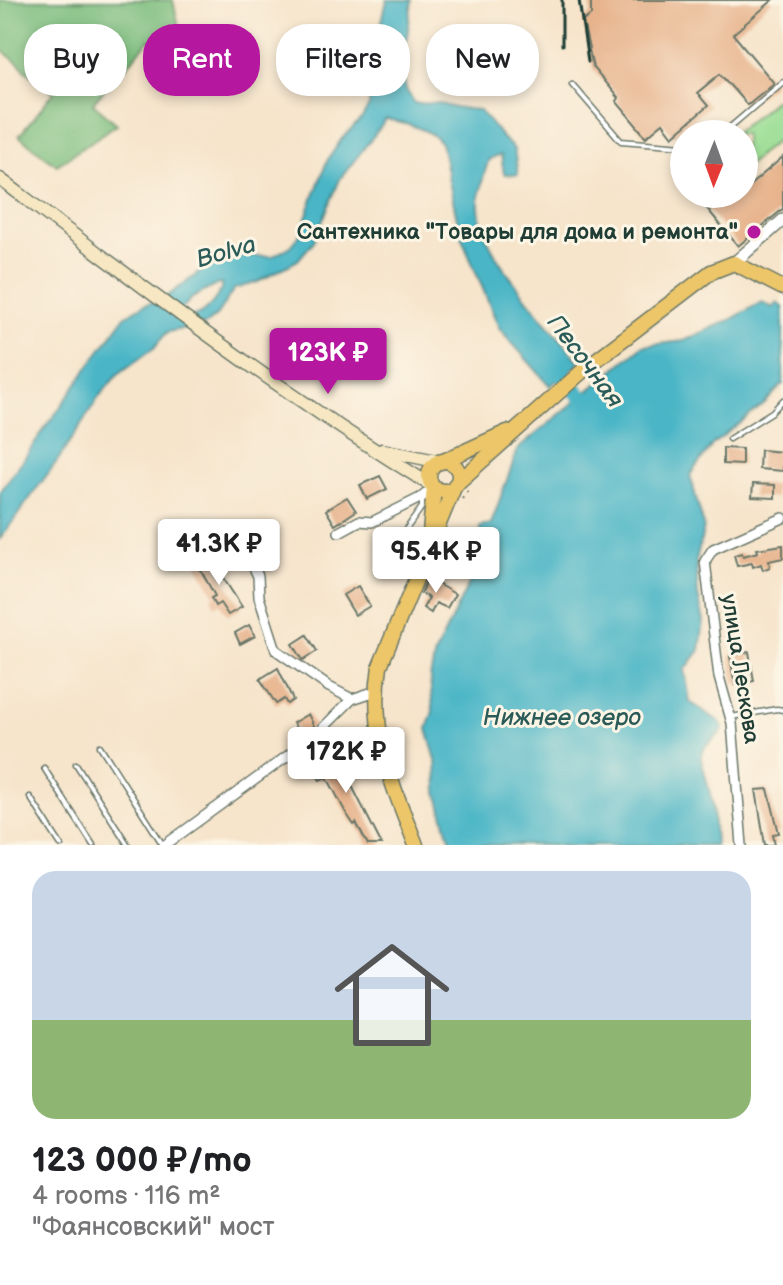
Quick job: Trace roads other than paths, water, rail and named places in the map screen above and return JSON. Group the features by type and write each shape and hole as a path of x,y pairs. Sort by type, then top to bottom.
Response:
{"main road":[{"path":"0,179 95,251 371,448 434,487 447,490 462,487"},
{"path":"416,845 384,763 376,691 380,666 429,549 462,487 522,425 587,367 711,272 734,263 783,288"},
{"path":"429,549 434,487 429,474 433,466 522,425"},
{"path":"371,448 449,462 456,468 462,487"}],"street":[{"path":"734,263 783,220"},
{"path":"339,532 359,521 372,522 422,497 434,487"},
{"name":"улица Лескова","path":"742,845 731,717 719,677 705,561 713,549 783,518"},
{"path":"216,535 249,558 258,576 259,597 276,650 352,699"},
{"path":"164,845 315,736 352,699 376,691"}],"lane":[{"path":"738,120 783,82"},
{"path":"572,84 621,141 670,145"},
{"path":"729,439 772,412 783,400"},
{"path":"402,535 422,507 422,497"},
{"path":"731,717 783,710"},
{"path":"100,746 164,845"},
{"path":"76,764 128,845"},
{"path":"44,768 93,845"},
{"path":"30,797 61,845"}],"water":[{"path":"387,0 412,0 409,24 381,24"},
{"path":"370,96 410,96 415,103 480,110 514,149 518,175 504,174 501,155 489,159 479,196 483,227 504,268 580,363 550,386 499,328 460,233 441,143 423,130 386,120 340,179 314,241 298,260 258,282 234,289 217,315 205,325 167,332 155,347 117,375 0,539 0,492 125,316 166,297 207,267 241,256 273,256 291,246 299,236 327,161 369,106","holes":["218,284 222,285 202,313 189,318 173,318 192,298"]},
{"name":"Нижнее озеро","path":"762,302 773,308 777,303 783,307 783,384 763,405 713,444 690,475 704,527 696,561 698,596 704,621 700,650 685,670 690,702 723,727 722,732 705,747 701,758 713,805 715,845 452,845 437,792 436,760 427,729 433,711 430,678 435,653 471,579 471,542 480,536 480,526 491,524 518,449 642,346 683,341"}],"waterway":[{"name":"Песочная","path":"561,373 595,413"}],"railway":[{"path":"562,0 562,45"},
{"path":"579,0 588,62"}],"place":[{"name":"Сантехника \"Товары для дома и ремонта\"","path":"754,232"}],"water label":[{"name":"Bolva","path":"226,252"}]}
